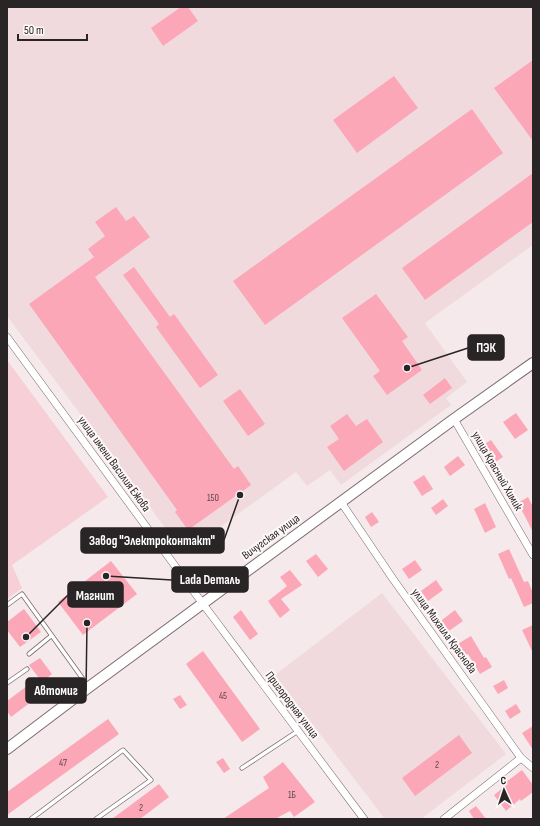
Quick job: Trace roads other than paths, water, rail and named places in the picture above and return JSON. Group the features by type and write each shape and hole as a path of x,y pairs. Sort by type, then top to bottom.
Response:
{"main road":[{"name":"Вичугская улица","path":"7,749 454,419 533,363"}],"street":[{"name":"улица имени Василия Ежова","path":"7,337 203,604"},
{"name":"улица Красный Химик","path":"454,419 533,555"},
{"name":"улица Михаила Краснова","path":"341,502 393,579 521,758 533,768"},
{"name":"Пригородная улица","path":"203,604 364,819"},
{"path":"444,819 521,758"}],"lane":[{"path":"7,605 22,594 89,687"},
{"path":"29,654 51,636"},
{"path":"7,683 27,669"},
{"path":"242,768 298,731"},
{"path":"31,819 123,750 151,780 96,819"}],"place":[{"name":"ПЭК","path":"407,368"},
{"name":"Завод \"Электроконтакт\"","path":"240,495"},
{"name":"Lada Dеталь","path":"106,576"},
{"name":"Автомиг","path":"87,623"},
{"name":"Магнит","path":"26,637"}]}
